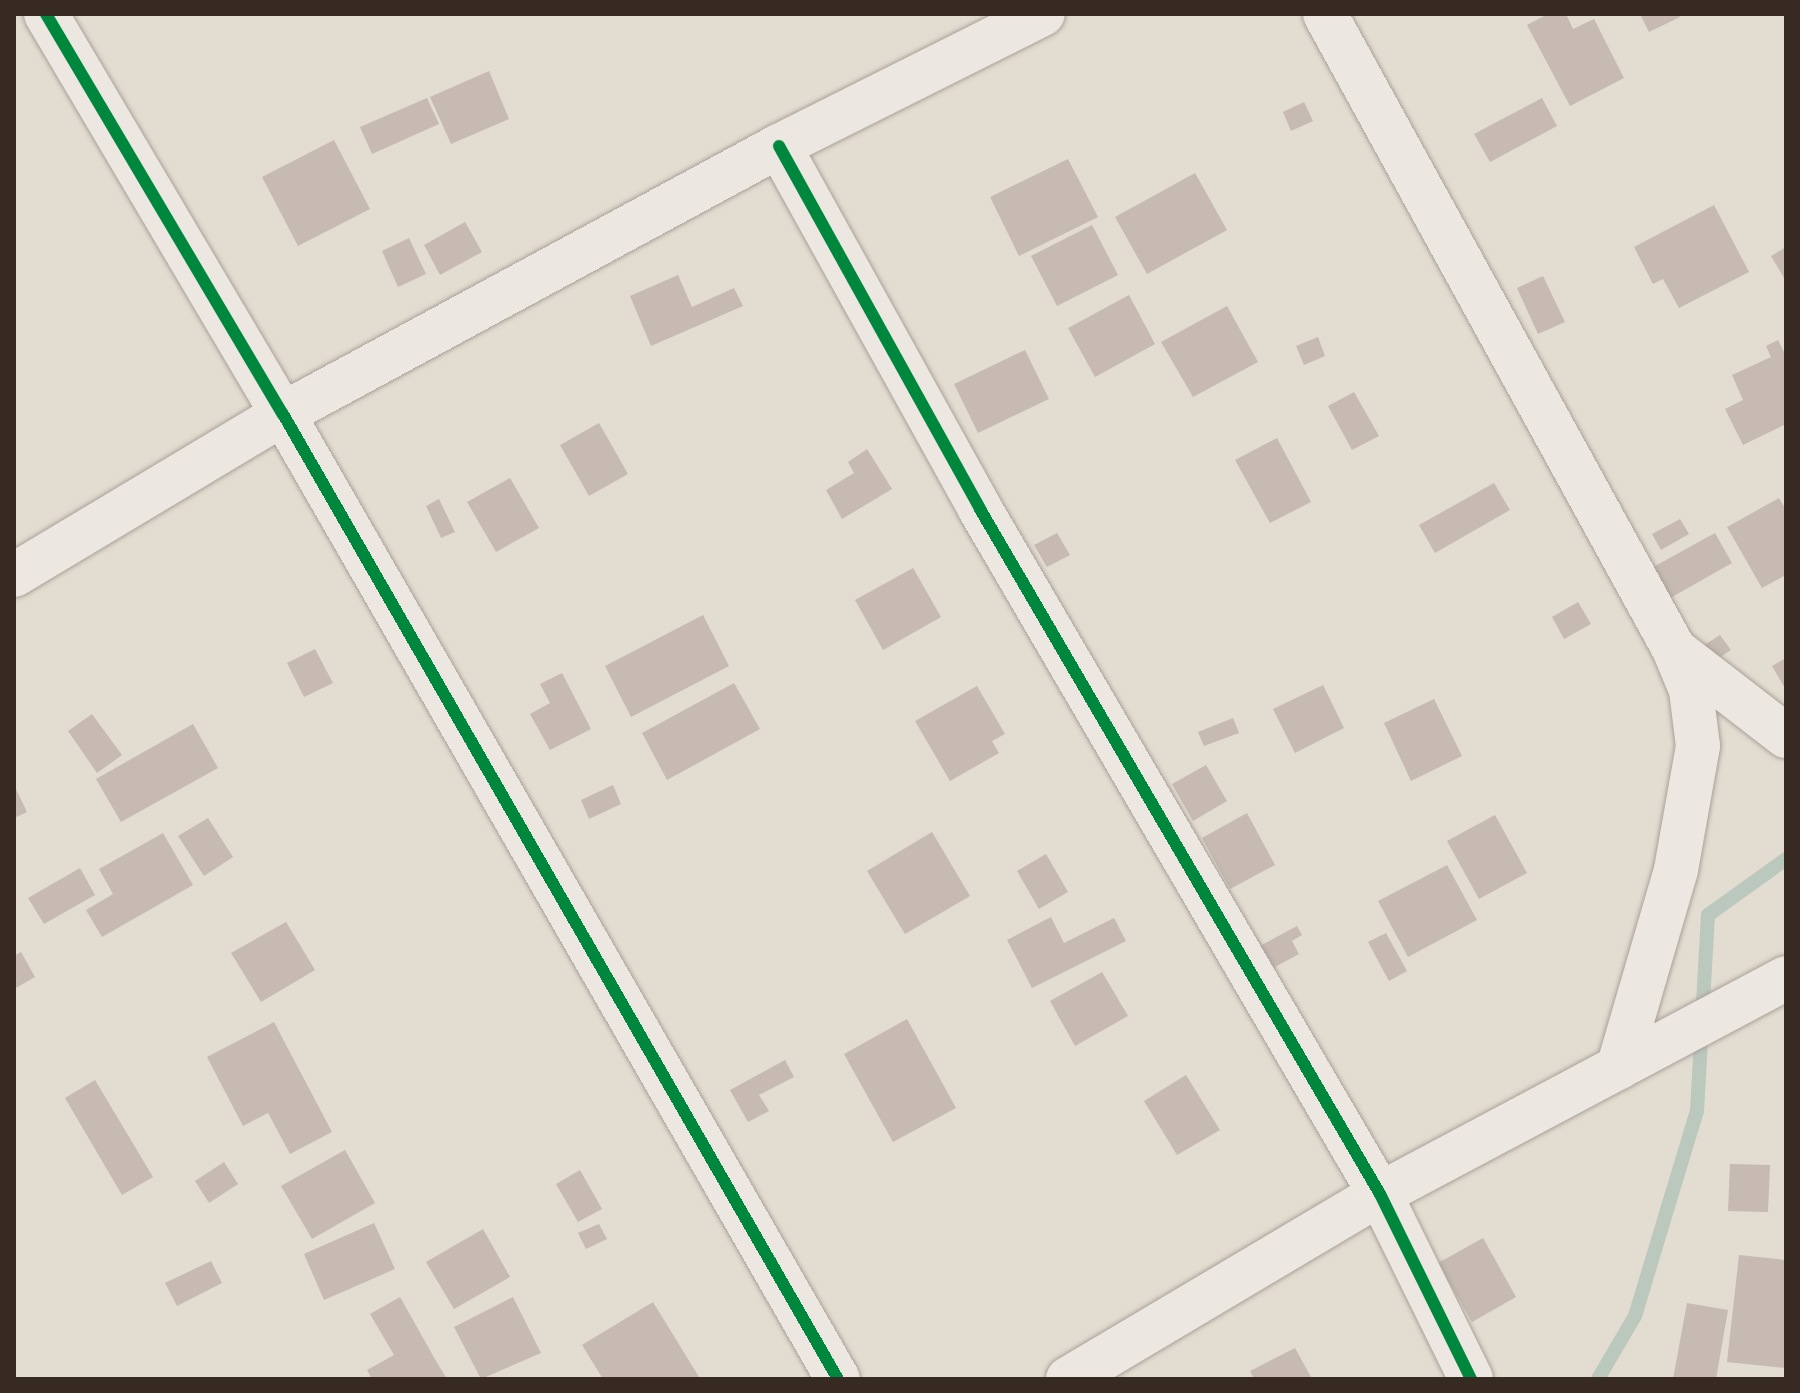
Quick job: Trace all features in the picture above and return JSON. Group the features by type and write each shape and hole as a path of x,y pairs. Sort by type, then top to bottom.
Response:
{"street":[{"path":"46,14 283,414 838,1379"},
{"path":"14,575 283,414 779,146 1043,14"},
{"path":"1325,14 1674,649 1691,690 1698,746 1676,870 1618,1068"},
{"path":"779,146 980,509 1380,1194 1471,1379"},
{"path":"1674,649 1786,736"},
{"path":"1068,1379 1380,1194 1786,978"}],"building":[{"path":"1548,14 1566,14 1573,29 1594,19 1624,78 1570,106 1527,25"},
{"path":"1640,14 1678,14 1680,17 1649,32"},
{"path":"489,71 509,119 451,144 430,97"},
{"path":"427,98 439,124 372,154 360,127"},
{"path":"1542,98 1557,126 1490,162 1474,134"},
{"path":"1304,102 1313,121 1291,131 1283,112"},
{"path":"334,140 370,209 298,246 262,177"},
{"path":"1068,159 1098,217 1019,256 990,197"},
{"path":"1195,173 1227,230 1147,274 1115,217"},
{"path":"1714,205 1749,272 1679,308 1663,279 1653,284 1634,247"},
{"path":"465,222 482,252 440,275 424,245"},
{"path":"1092,225 1118,275 1057,306 1031,256"},
{"path":"409,238 426,274 398,287 382,251"},
{"path":"1786,247 1786,281 1771,256"},
{"path":"678,275 692,307 734,288 743,306 651,346 630,296"},
{"path":"1543,276 1565,322 1538,334 1517,288"},
{"path":"1129,295 1155,344 1095,377 1068,328"},
{"path":"1227,306 1258,362 1193,397 1161,342"},
{"path":"1318,337 1325,356 1304,365 1296,346"},
{"path":"1778,340 1786,356 1786,424 1743,445 1725,409 1743,400 1732,375 1771,357 1766,346"},
{"path":"1025,350 1049,399 978,433 954,384"},
{"path":"1354,392 1379,436 1352,450 1328,406"},
{"path":"599,423 628,474 589,496 560,445"},
{"path":"1277,438 1311,502 1270,523 1235,460"},
{"path":"867,449 892,489 842,519 826,490 854,473 848,462"},
{"path":"510,478 539,528 496,552 467,502"},
{"path":"1494,483 1510,510 1435,553 1419,525"},
{"path":"1779,498 1786,510 1786,575 1762,588 1727,527"},
{"path":"439,499 455,532 441,538 426,506"},
{"path":"1680,519 1689,534 1661,550 1652,534"},
{"path":"1057,533 1070,555 1047,567 1034,545"},
{"path":"1715,533 1732,563 1665,601 1648,570"},
{"path":"913,568 941,617 883,650 855,600"},
{"path":"1578,602 1591,624 1564,639 1552,617"},
{"path":"703,615 729,666 631,717 605,666"},
{"path":"1720,635 1731,650 1708,665 1698,649"},
{"path":"315,649 333,683 304,697 287,663"},
{"path":"1786,658 1786,690 1772,666"},
{"path":"562,673 591,729 550,750 530,714 550,703 540,684"},
{"path":"734,683 760,729 667,780 642,733"},
{"path":"1323,685 1344,728 1295,753 1273,709"},
{"path":"977,686 1005,734 992,741 999,753 950,781 915,721"},
{"path":"1434,699 1462,756 1411,781 1384,723"},
{"path":"92,714 122,755 97,773 68,731"},
{"path":"1233,718 1239,733 1204,746 1198,732"},
{"path":"193,724 218,768 121,822 96,779"},
{"path":"1206,765 1227,801 1193,821 1172,784"},
{"path":"14,785 27,812 14,818"},
{"path":"613,785 621,804 589,819 581,800"},
{"path":"1247,813 1275,865 1230,889 1202,838"},
{"path":"1495,815 1527,873 1479,899 1447,841"},
{"path":"208,818 233,857 204,876 178,836"},
{"path":"932,832 970,896 905,934 867,871"},
{"path":"163,833 193,885 102,937 86,910 113,894 99,869"},
{"path":"1046,854 1068,892 1039,909 1017,871"},
{"path":"1447,865 1477,920 1408,957 1378,901"},
{"path":"80,868 95,895 44,924 28,898"},
{"path":"1051,917 1064,943 1114,918 1126,941 1032,988 1007,940"},
{"path":"286,922 315,970 261,1002 231,953"},
{"path":"1297,926 1302,935 1292,941 1299,954 1273,968 1260,946"},
{"path":"1386,933 1407,971 1389,981 1368,942"},
{"path":"21,952 35,977 14,989 14,956"},
{"path":"1102,972 1128,1016 1075,1046 1050,1001"},
{"path":"907,1019 956,1108 893,1142 844,1054"},
{"path":"274,1022 332,1132 290,1154 268,1113 243,1126 207,1057"},
{"path":"785,1060 794,1077 759,1095 769,1111 748,1122 730,1090"},
{"path":"1186,1075 1220,1130 1177,1155 1144,1101"},
{"path":"95,1080 153,1177 122,1195 65,1098"},
{"path":"345,1150 375,1203 312,1239 281,1186"},
{"path":"224,1162 238,1184 209,1203 195,1181"},
{"path":"1730,1164 1770,1165 1768,1212 1728,1211"},
{"path":"580,1170 602,1209 578,1222 556,1184"},
{"path":"374,1223 395,1269 324,1300 304,1254"},
{"path":"599,1224 607,1239 586,1249 578,1233"},
{"path":"483,1229 510,1277 454,1309 426,1262"},
{"path":"1483,1238 1516,1297 1472,1322 1438,1263"},
{"path":"1739,1255 1786,1260 1785,1368 1727,1362"},
{"path":"211,1261 222,1283 177,1306 165,1283"},
{"path":"400,1297 447,1379 372,1379 367,1370 394,1355 370,1314"},
{"path":"513,1297 541,1353 481,1379 454,1327"},
{"path":"653,1302 699,1377 603,1379 582,1345"},
{"path":"1687,1303 1728,1310 1716,1379 1673,1379"},
{"path":"1295,1348 1312,1379 1254,1379 1250,1371"}],"waterway":[{"path":"1598,1379 1635,1316 1697,1111 1708,915 1786,859"}],"cycle path":[{"path":"46,14 283,414 838,1379"},
{"path":"779,146 980,509 1380,1194 1471,1379"}]}
